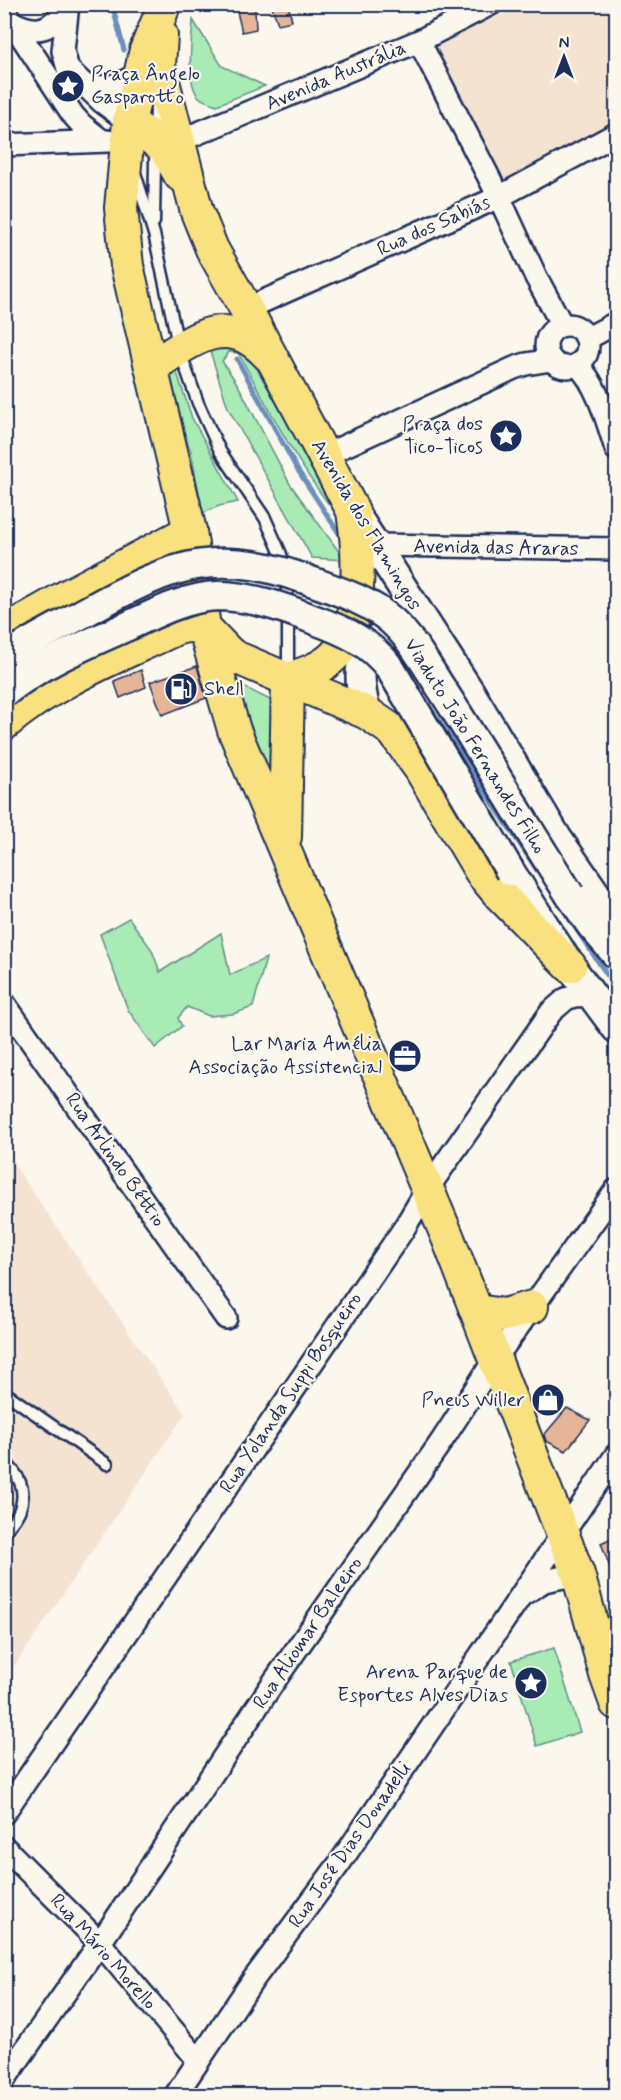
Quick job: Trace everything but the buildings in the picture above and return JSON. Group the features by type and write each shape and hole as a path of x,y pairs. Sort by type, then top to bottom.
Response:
{"main road":[{"path":"162,8 146,50 149,71 138,137 122,208 127,266 190,531 190,628 428,1188 477,1311 578,1574 606,1675 616,1702"},
{"path":"138,137 149,71"},
{"name":"Avenida dos Flamingos","path":"138,137 168,153 190,192 212,249 353,512 443,651 557,838 615,913"},
{"path":"152,367 179,349 210,334 231,331 250,338 271,357"},
{"path":"288,679 328,661 339,651 347,637 352,619 357,565 353,512"},
{"path":"4,632 190,531"},
{"path":"161,547 173,556 177,563 182,602 180,619 190,628 223,647 235,657 367,713 393,731 406,748 483,875 570,966"},
{"name":"Viaduto João Fernandes Filho","path":"4,659 131,587 184,566 224,562 253,564 299,577 376,609 392,621 409,639 466,726 524,825 591,925 616,954"},
{"name":"Viaduto João Fernandes Filho","path":"4,693 56,659 140,620 191,601 217,596 260,602 355,636 380,655 390,668 510,871 570,966 616,1028"},
{"path":"4,724 51,691 190,628"},
{"path":"367,713 361,695 361,670 367,649 374,641 384,635 398,633 418,636 443,651"},
{"path":"286,856 284,819 288,679"},
{"path":"477,1311 504,1315 532,1307"}],"street":[{"name":"Avenida Austrália","path":"4,145 138,137 419,41 491,4"},
{"path":"8,16 32,29 46,28 55,22 68,5"},
{"path":"68,5 63,42 65,62 72,75 138,137"},
{"path":"8,16 73,115 88,131 138,137"},
{"path":"419,41 562,325"},
{"path":"86,86 110,87 149,71"},
{"name":"Rua dos Sabiás","path":"246,309 499,197 616,134"},
{"path":"588,338 616,323"},
{"path":"562,325 574,326 588,338 586,356 577,365 563,367 551,360 546,347 547,340 550,333 562,325"},
{"path":"323,456 514,368 551,360"},
{"path":"577,365 588,377 609,426 616,449"},
{"name":"Avenida das Araras","path":"376,545 616,549"},
{"name":"Rua Yolanda Suppi Bosqueiro","path":"4,1813 403,1230 428,1188 551,1012 566,999 592,995"},
{"name":"Rua Arlindo Béttio","path":"4,1003 226,1318"},
{"name":"Rua Aliomar Baleeiro","path":"4,2080 100,1943 273,1683 441,1442 495,1359 616,1190"},
{"name":"Rua José Dias Donadelli","path":"176,2096 253,1980 339,1864 616,1455"},
{"name":"Rua José Dias Donadelli","path":"524,1594 544,1581 578,1574"},
{"name":"Rua Mário Morello","path":"4,1847 100,1943 198,2060"}],"lane":[{"path":"138,137 154,234"},
{"path":"138,137 154,234 179,349 210,431 233,471 265,518 281,554 288,603 288,679"},
{"path":"4,1392 107,1464"},
{"path":"4,1462 18,1476 23,1498 20,1511 4,1533"}],"shaded area":[{"path":"522,5 616,5 616,120 506,182 434,45"},
{"path":"4,1150 185,1414 5,1680 4,1680"}],"green space":[{"path":"193,20 222,66 265,86 217,105 199,97 192,82 191,71"},
{"path":"235,340 245,348 345,524 300,463 238,353 229,352 222,361 238,385 290,484 345,560 312,558 228,408 209,348"},
{"path":"176,370 192,418 238,502 219,506 203,513 191,452 166,383"},
{"path":"228,679 272,701 271,805"},
{"path":"129,918 152,950 160,972 221,933 230,975 266,958 253,1007 233,1014 209,1016 187,1007 178,1018 182,1026 155,1048 128,1010 100,934"},
{"path":"554,1648 580,1732 537,1746 511,1661"}],"waterway":[{"path":"112,4 124,50"},
{"path":"237,359 297,469 342,538"},
{"path":"425,700 537,870"},
{"path":"570,920 616,988"}],"place":[{"name":"Praça Ângelo Gasparotto","path":"68,86"},
{"name":"Praça dos Tico-Ticos","path":"506,436"},
{"name":"Shell","path":"181,689"},
{"name":"Lar Maria Amélia Associação Assistencial","path":"405,1056"},
{"name":"Pneus Willer","path":"548,1400"},
{"name":"Arena Parque de Esportes Alves Dias","path":"531,1683"}]}
